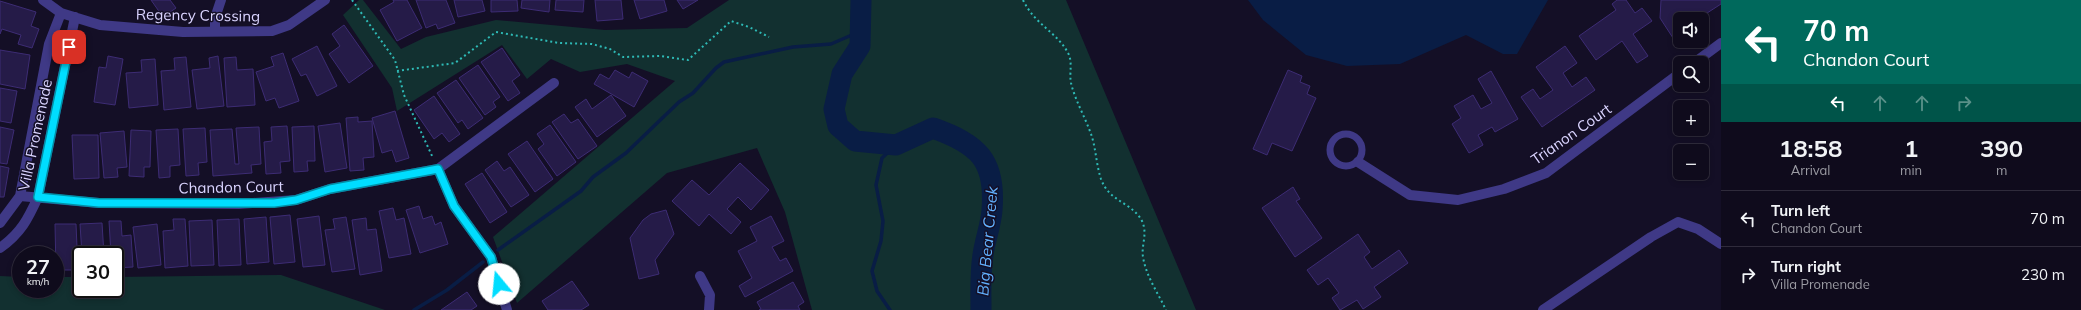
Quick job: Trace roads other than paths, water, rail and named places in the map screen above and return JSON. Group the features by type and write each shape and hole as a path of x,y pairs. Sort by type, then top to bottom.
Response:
{"street":[{"name":"Regency Crossing","path":"43,0 60,13 100,25 141,30 183,32 272,31 289,26 325,0"},
{"path":"215,31 215,18 221,0"},
{"name":"Villa Promenade","path":"0,223 20,196 49,44 60,13"},
{"name":"Villa Promenade","path":"0,248 9,242 26,225 38,197 75,17"},
{"path":"1703,56 1721,43"},
{"name":"Trianon Court","path":"1358,162 1410,195 1458,200 1504,189 1546,173 1673,78"},
{"name":"Chandon Court","path":"20,196 99,203 274,203 296,200 330,189 438,169 554,83"},
{"path":"438,169 454,206 491,257 507,310"},
{"path":"1543,310 1651,237 1678,222 1698,229 1721,244"},
{"path":"700,276 710,295 709,310"}],"lane":[{"path":"1345,134 1351,135 1359,141 1362,151 1358,162 1349,167 1343,167 1333,162 1329,154 1329,148 1334,138 1345,134"}],"water":[{"path":"1248,0 1548,0 1517,54 1503,54 1466,35 1400,64 1347,66 1306,55 1263,20"}],"waterway":[{"name":"Big Bear Creek","path":"861,0 860,46 842,74 834,109 838,126 855,141 896,145 933,128 962,141 981,156 987,166 991,178 992,193 992,210 982,262 981,310"},
{"path":"498,250 581,191 593,177 626,153 679,102 693,93 716,68 724,62 793,47 831,44 861,31"},
{"path":"890,310 877,291 872,271 881,241 883,221 876,185 882,158 896,145"},
{"path":"414,310 447,290 483,262"}]}
